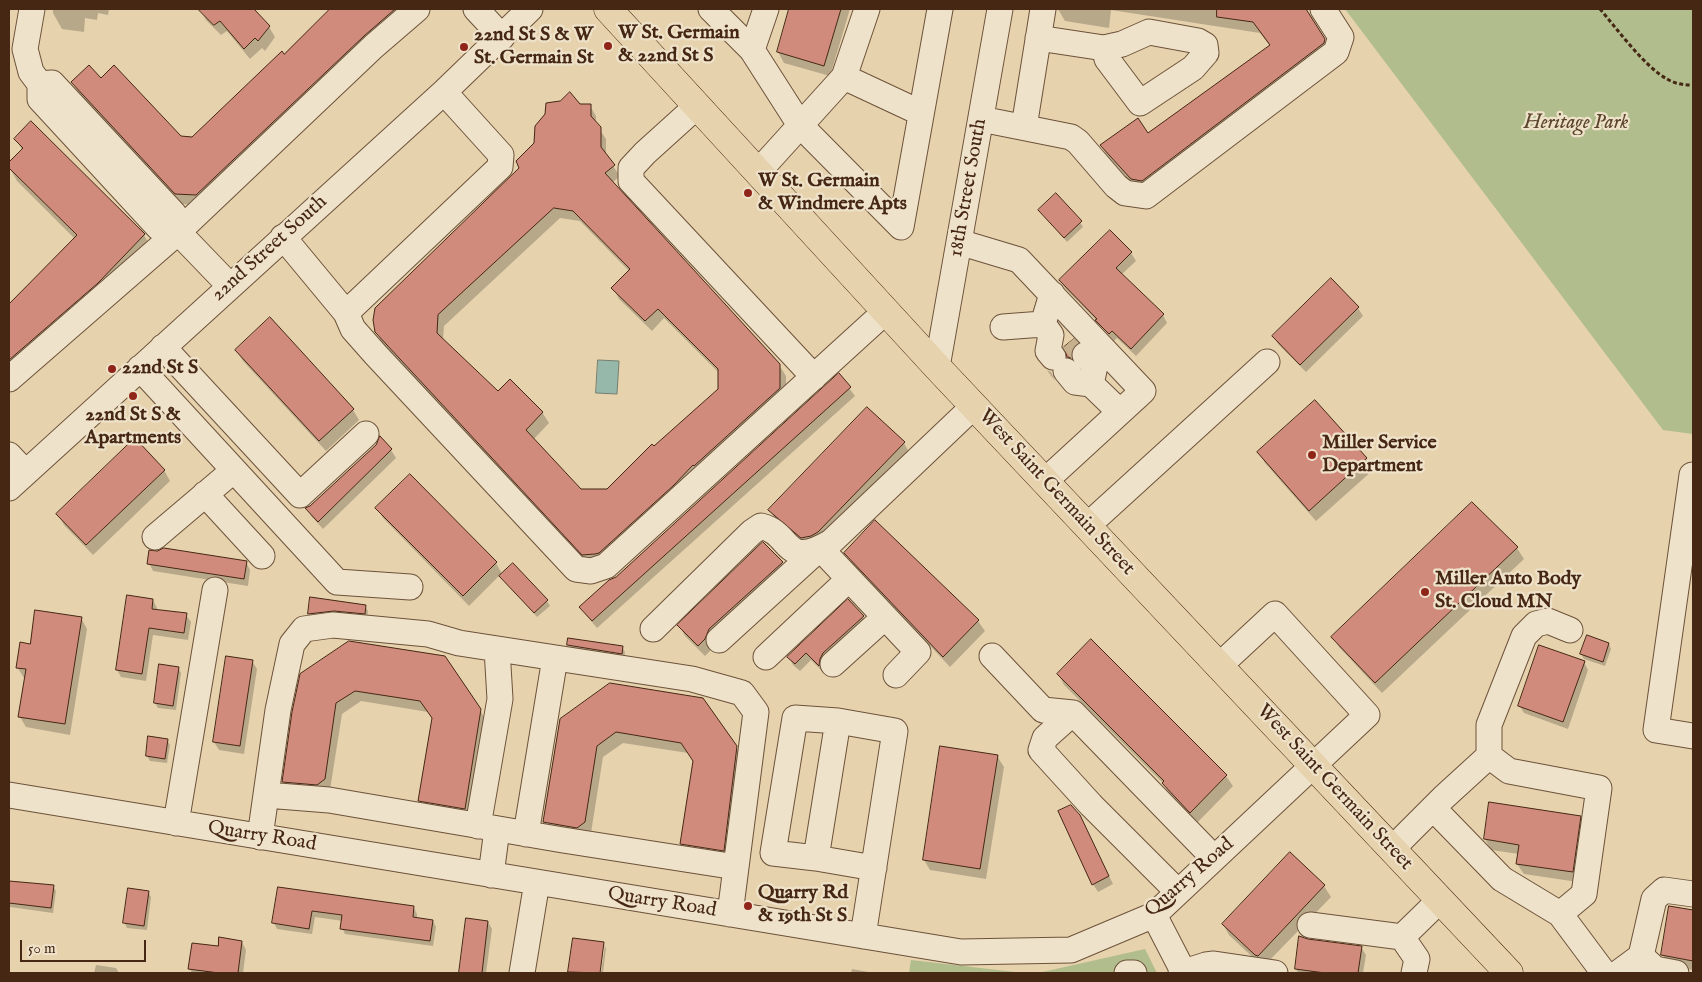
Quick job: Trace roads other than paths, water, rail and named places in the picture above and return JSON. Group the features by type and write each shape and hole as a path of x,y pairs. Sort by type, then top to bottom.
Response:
{"main road":[{"name":"West Saint Germain Street","path":"608,9 938,368 1509,973"}],"street":[{"path":"32,9 25,49 31,72 40,84 52,83 174,214 178,232 230,286"},
{"path":"9,378 178,232 374,46 417,9"},
{"path":"476,9 502,37"},
{"name":"22nd Street South","path":"14,472 140,368 444,92 530,9"},
{"path":"752,50 766,9"},
{"path":"758,172 844,77 867,9"},
{"path":"715,10 752,50 800,125 901,227 940,9"},
{"name":"18th Street South","path":"938,368 1000,9"},
{"path":"1024,128 1043,9"},
{"path":"981,119 1071,138 1078,142 1116,186 1126,193 1146,196 1336,52 1341,37 1323,9"},
{"path":"1038,38 1104,48"},
{"path":"844,77 921,113"},
{"path":"346,313 500,167 501,155 444,92"},
{"path":"697,106 631,168 631,181 814,377"},
{"path":"283,237 346,313 353,328 376,355 576,569 591,571 606,566 886,312"},
{"path":"960,242 1020,260 1143,391 1045,482"},
{"path":"1052,294 1061,347 1074,382 1091,384 1120,412"},
{"path":"1003,328 1061,347"},
{"path":"163,346 300,495"},
{"path":"1087,526 1267,362"},
{"path":"140,368 338,582 410,587"},
{"path":"719,640 820,548 830,542 974,406"},
{"path":"277,517 366,434"},
{"path":"155,537 234,470"},
{"path":"1692,475 1656,730 1693,736"},
{"path":"205,494 262,556"},
{"path":"653,629 752,532 761,526 768,528 793,550 801,553 820,548"},
{"path":"820,548 918,652 896,675"},
{"path":"766,657 849,579"},
{"path":"176,823 215,590"},
{"name":"Quarry Road","path":"9,795 961,952 1071,950 1154,914 1367,715 1275,614 1219,666"},
{"path":"833,664 885,617"},
{"path":"1392,849 1489,756 1489,725 1524,636 1536,624 1548,621 1570,630"},
{"path":"260,837 278,710 292,644 304,629 333,625 428,634 460,643 692,679 742,693 756,712 730,914"},
{"path":"491,875 488,827 500,699 497,649"},
{"path":"992,656 1043,710 1073,712 1214,858"},
{"path":"526,834 556,658"},
{"path":"1073,712 1045,738 1042,750 1091,805 1178,892"},
{"path":"863,936 874,868 895,731 838,722 795,718 773,853 874,868"},
{"path":"816,858 838,722"},
{"path":"1489,756 1509,771 1600,788 1584,894 1560,914"},
{"path":"266,795 329,800 526,834 736,867"},
{"path":"1433,808 1502,879 1560,914 1604,973"},
{"path":"522,973 537,882"},
{"path":"1618,973 1641,956 1654,899 1664,890 1693,894"},
{"path":"1402,937 1440,900"},
{"path":"1154,914 1183,973 1214,964 1275,973"},
{"path":"1310,925 1402,937 1417,959 1414,973"},
{"path":"1641,956 1655,969 1676,973"},
{"path":"1127,973 1134,973"}],"tunnel":[{"path":"1072,340 1085,355"}],"place":[{"name":"W St. Germain & 22nd St S","path":"608,46"},
{"name":"22nd St S & W St. Germain St","path":"464,47"},
{"name":"W St. Germain & Windmere Apts","path":"748,193"},
{"name":"22nd St S","path":"112,369"},
{"name":"22nd St S & Apartments","path":"133,396"},
{"name":"Miller Service Department","path":"1312,455"},
{"name":"Miller Auto Body St. Cloud MN","path":"1425,592"},
{"name":"Quarry Rd & 19th St S","path":"748,906"}],"park label":[{"name":"Heritage Park","path":"1576,124"}]}
